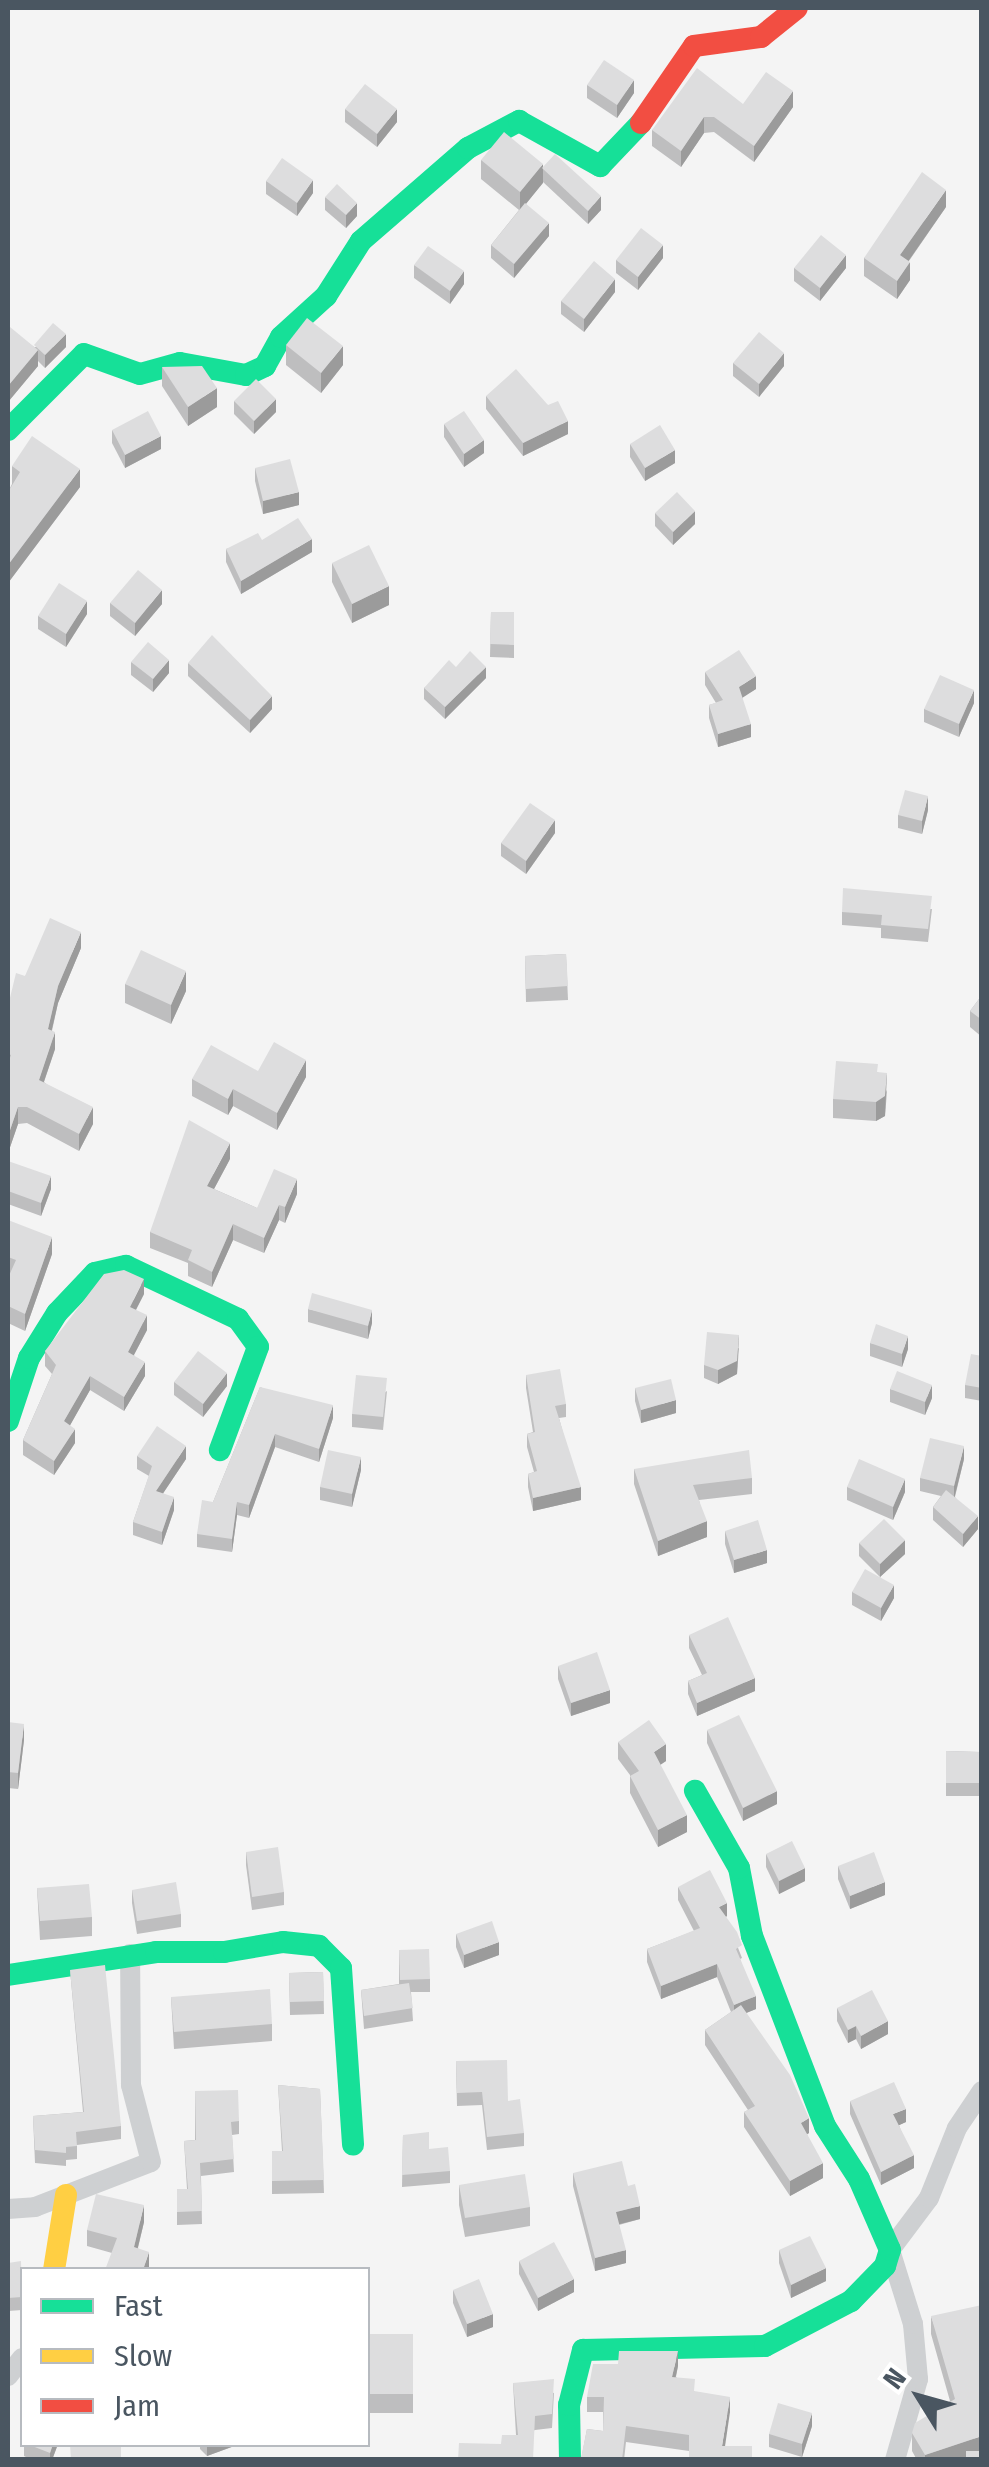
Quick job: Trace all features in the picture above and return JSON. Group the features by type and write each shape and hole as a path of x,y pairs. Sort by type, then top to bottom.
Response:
{"street":[{"path":"8,430 84,354 140,374 180,362 246,375 265,366 282,337 326,296 361,241 468,148 520,121 600,166 638,126 694,46 761,37 798,8"},
{"path":"8,1421 30,1358 57,1313 95,1272 126,1266 238,1319 258,1347 254,1371 220,1450"},
{"path":"695,1791 739,1868 752,1936 825,2126 859,2180 890,2250 914,2324 918,2378 895,2460"},
{"path":"8,1975 130,1954 224,1952 283,1942 319,1946 341,1968 353,2145"},
{"path":"8,2209 66,2195 151,2162 128,2060 130,1954"},
{"path":"570,2460 568,2405 583,2350 765,2346 851,2301 886,2266 890,2250 930,2198 957,2128 982,2090"},
{"path":"54,2267 66,2195"}],"building":[{"path":"604,60 634,80 617,105 587,85"},
{"path":"697,68 743,104 766,72 793,91 754,146 714,117 704,117 681,151 652,130"},
{"path":"365,84 397,109 377,134 345,109"},
{"path":"504,132 543,164 520,192 481,160"},
{"path":"555,154 601,196 588,211 542,168"},
{"path":"282,158 313,180 297,203 266,181"},
{"path":"922,172 946,190 900,255 910,262 897,281 864,258"},
{"path":"337,184 357,203 346,215 325,197"},
{"path":"525,203 549,223 514,264 491,245"},
{"path":"641,228 663,245 638,277 616,260"},
{"path":"821,235 846,255 820,288 794,268"},
{"path":"428,246 464,271 450,291 414,265"},
{"path":"594,261 615,279 584,319 561,301"},
{"path":"307,318 343,346 321,373 286,345"},
{"path":"53,323 66,334 45,355 34,345"},
{"path":"8,329 38,350 8,386"},
{"path":"759,332 784,353 759,384 733,363"},
{"path":"202,366 217,388 188,407 162,367"},
{"path":"516,369 548,405 558,401 568,421 523,443 486,396"},
{"path":"256,379 276,399 254,421 234,401"},
{"path":"148,411 161,436 125,455 112,430"},
{"path":"464,411 484,440 464,454 444,424"},
{"path":"660,425 675,450 645,468 630,444"},
{"path":"32,436 80,469 8,565 8,492 20,472 12,466"},
{"path":"290,459 299,492 263,501 255,468"},
{"path":"677,492 695,511 673,532 655,513"},
{"path":"298,518 312,539 241,581 226,549 258,533 262,540"},
{"path":"369,545 389,586 352,604 332,563"},
{"path":"138,570 162,590 135,623 110,603"},
{"path":"59,583 87,601 66,634 38,616"},
{"path":"491,612 514,612 514,645 490,644"},
{"path":"212,635 272,696 250,720 188,663"},
{"path":"148,642 169,660 153,679 131,662"},
{"path":"739,650 756,676 739,687 751,724 718,734 709,705 723,700 705,672"},
{"path":"470,651 486,667 445,707 424,688 449,660 456,667"},
{"path":"940,675 974,690 959,724 924,709"},
{"path":"905,790 928,796 922,821 898,815"},
{"path":"530,803 555,820 526,861 501,843"},
{"path":"843,888 932,896 928,929 881,925 882,915 842,912"},
{"path":"50,918 81,932 58,986 48,1029 55,1032 39,1080 93,1107 79,1134 27,1107 18,1107 8,1136 8,1006 16,973 25,976"},
{"path":"141,950 186,971 171,1005 125,984"},
{"path":"566,954 568,986 526,989 525,956"},
{"path":"982,995 982,1020 970,1011"},
{"path":"274,1042 306,1060 277,1113 233,1089 228,1099 192,1079 211,1045 258,1071"},
{"path":"836,1061 878,1064 877,1072 887,1073 885,1096 876,1102 833,1099"},
{"path":"189,1120 230,1143 207,1186 257,1208 274,1169 297,1179 285,1207 279,1205 264,1238 233,1224 212,1272 188,1260 192,1250 150,1232"},
{"path":"8,1161 51,1176 41,1203 8,1191"},
{"path":"8,1220 52,1237 25,1314 8,1306 8,1278 16,1260 8,1257"},
{"path":"124,1270 144,1279 130,1307 147,1315 128,1352 145,1362 124,1397 90,1376 64,1421 75,1429 54,1461 23,1440 56,1365 45,1351 104,1274"},
{"path":"312,1293 372,1310 368,1326 308,1309"},
{"path":"876,1324 908,1336 902,1354 870,1343"},
{"path":"707,1332 739,1335 737,1361 718,1370 704,1365"},
{"path":"198,1351 227,1373 203,1404 174,1382"},
{"path":"971,1354 982,1356 982,1388 965,1385"},
{"path":"560,1369 566,1404 555,1406 581,1487 533,1498 528,1474 537,1471 527,1434 535,1432 526,1375"},
{"path":"897,1371 932,1385 925,1402 890,1389"},
{"path":"356,1375 387,1378 383,1417 352,1414"},
{"path":"671,1379 676,1400 641,1410 635,1388"},
{"path":"260,1387 333,1405 319,1449 275,1434 249,1505 237,1502 232,1539 197,1534 202,1500 213,1502"},
{"path":"157,1426 186,1446 156,1491 174,1497 162,1532 133,1522 152,1466 137,1456"},
{"path":"930,1438 964,1446 954,1486 920,1478"},
{"path":"328,1450 361,1457 352,1494 320,1487"},
{"path":"749,1450 752,1478 693,1485 707,1521 658,1541 634,1469"},
{"path":"859,1459 905,1479 893,1507 847,1487"},
{"path":"946,1490 978,1516 963,1534 933,1507"},
{"path":"884,1519 905,1540 880,1564 859,1543"},
{"path":"758,1520 767,1550 734,1560 725,1531"},
{"path":"865,1569 894,1585 881,1608 852,1592"},
{"path":"728,1617 755,1678 697,1703 688,1681 707,1673 689,1635"},
{"path":"597,1652 610,1690 571,1703 558,1666"},
{"path":"739,1715 777,1791 743,1808 707,1730"},
{"path":"649,1720 666,1744 654,1752 687,1815 658,1830 630,1776 639,1771 618,1742"},
{"path":"8,1722 24,1724 18,1773 8,1772"},
{"path":"946,1751 980,1752 980,1783 946,1783"},
{"path":"792,1841 805,1868 779,1881 766,1854"},
{"path":"278,1847 284,1892 252,1897 246,1852"},
{"path":"874,1852 885,1882 850,1896 838,1866"},
{"path":"710,1870 727,1903 719,1907 737,1932 742,1945 736,1949 756,1996 734,2005 717,1964 661,1986 647,1949 700,1928 678,1887"},
{"path":"176,1882 181,1914 137,1921 132,1890"},
{"path":"89,1884 92,1917 40,1921 37,1888"},
{"path":"492,1921 499,1942 464,1955 456,1934"},
{"path":"429,1949 430,1979 400,1980 399,1950"},
{"path":"105,1965 121,2126 76,2132 77,2146 66,2147 66,2153 35,2150 33,2116 84,2112 70,1970"},
{"path":"323,1972 324,2001 290,2002 289,1973"},
{"path":"409,1983 413,2008 364,2016 361,1990"},
{"path":"270,1989 272,2024 174,2032 171,1997"},
{"path":"872,1990 888,2021 861,2036 856,2026 848,2030 837,2008"},
{"path":"741,2005 790,2075 809,2118 801,2123 823,2163 790,2181 744,2112 755,2106 705,2030"},
{"path":"507,2060 508,2101 520,2099 524,2133 487,2137 482,2092 457,2093 456,2061"},
{"path":"894,2082 906,2109 893,2114 914,2155 881,2172 850,2101"},
{"path":"278,2085 320,2089 324,2180 272,2181 272,2151 283,2151"},
{"path":"238,2090 239,2121 231,2122 234,2159 200,2163 202,2211 177,2212 177,2189 188,2189 184,2141 196,2140 195,2091"},
{"path":"429,2132 429,2149 448,2147 450,2171 402,2175 403,2135"},
{"path":"622,2161 628,2186 635,2184 640,2206 616,2212 626,2250 595,2258 573,2173"},
{"path":"525,2174 530,2207 465,2218 459,2185"},
{"path":"96,2194 144,2205 134,2247 149,2252 144,2267 106,2267 117,2238 87,2230"},
{"path":"810,2236 826,2268 791,2285 779,2250"},
{"path":"554,2242 574,2279 538,2298 519,2261"},
{"path":"21,2261 20,2297 8,2298 8,2263"},
{"path":"479,2279 493,2314 467,2324 453,2290"},
{"path":"982,2305 982,2436 925,2455 912,2433 915,2423 955,2399 931,2316"},
{"path":"370,2334 413,2334 413,2394 370,2394"},
{"path":"619,2351 678,2351 672,2377 695,2379 694,2391 730,2397 722,2446 752,2446 752,2460 689,2460 689,2435 626,2426 622,2460 581,2458 587,2429 603,2431 604,2397 587,2397 593,2364 618,2364"},
{"path":"554,2379 552,2414 535,2416 533,2460 458,2460 459,2443 501,2444 502,2435 518,2435 513,2383"},
{"path":"778,2403 812,2413 802,2444 769,2434"},
{"path":"70,2447 121,2447 121,2460 71,2460"},
{"path":"966,2451 982,2451 982,2460 966,2460"}],"traffic: fast":[{"path":"8,430 84,354 140,374 180,363 246,375 265,366 281,337 326,296 361,241 468,148 519,121 600,166 641,123"},
{"path":"8,1421 29,1358 57,1313 95,1273 126,1266 238,1319 258,1347 220,1450"},
{"path":"570,2460 569,2405 583,2350 765,2346 851,2301 885,2266 890,2250 859,2179 825,2126 752,1936 739,1868 695,1791"},
{"path":"8,1975 156,1952 224,1952 283,1942 319,1946 341,1968 353,2145"}],"traffic: slow":[{"path":"54,2267 66,2195"}],"traffic: jam":[{"path":"641,123 694,46 761,37 797,8"}]}
